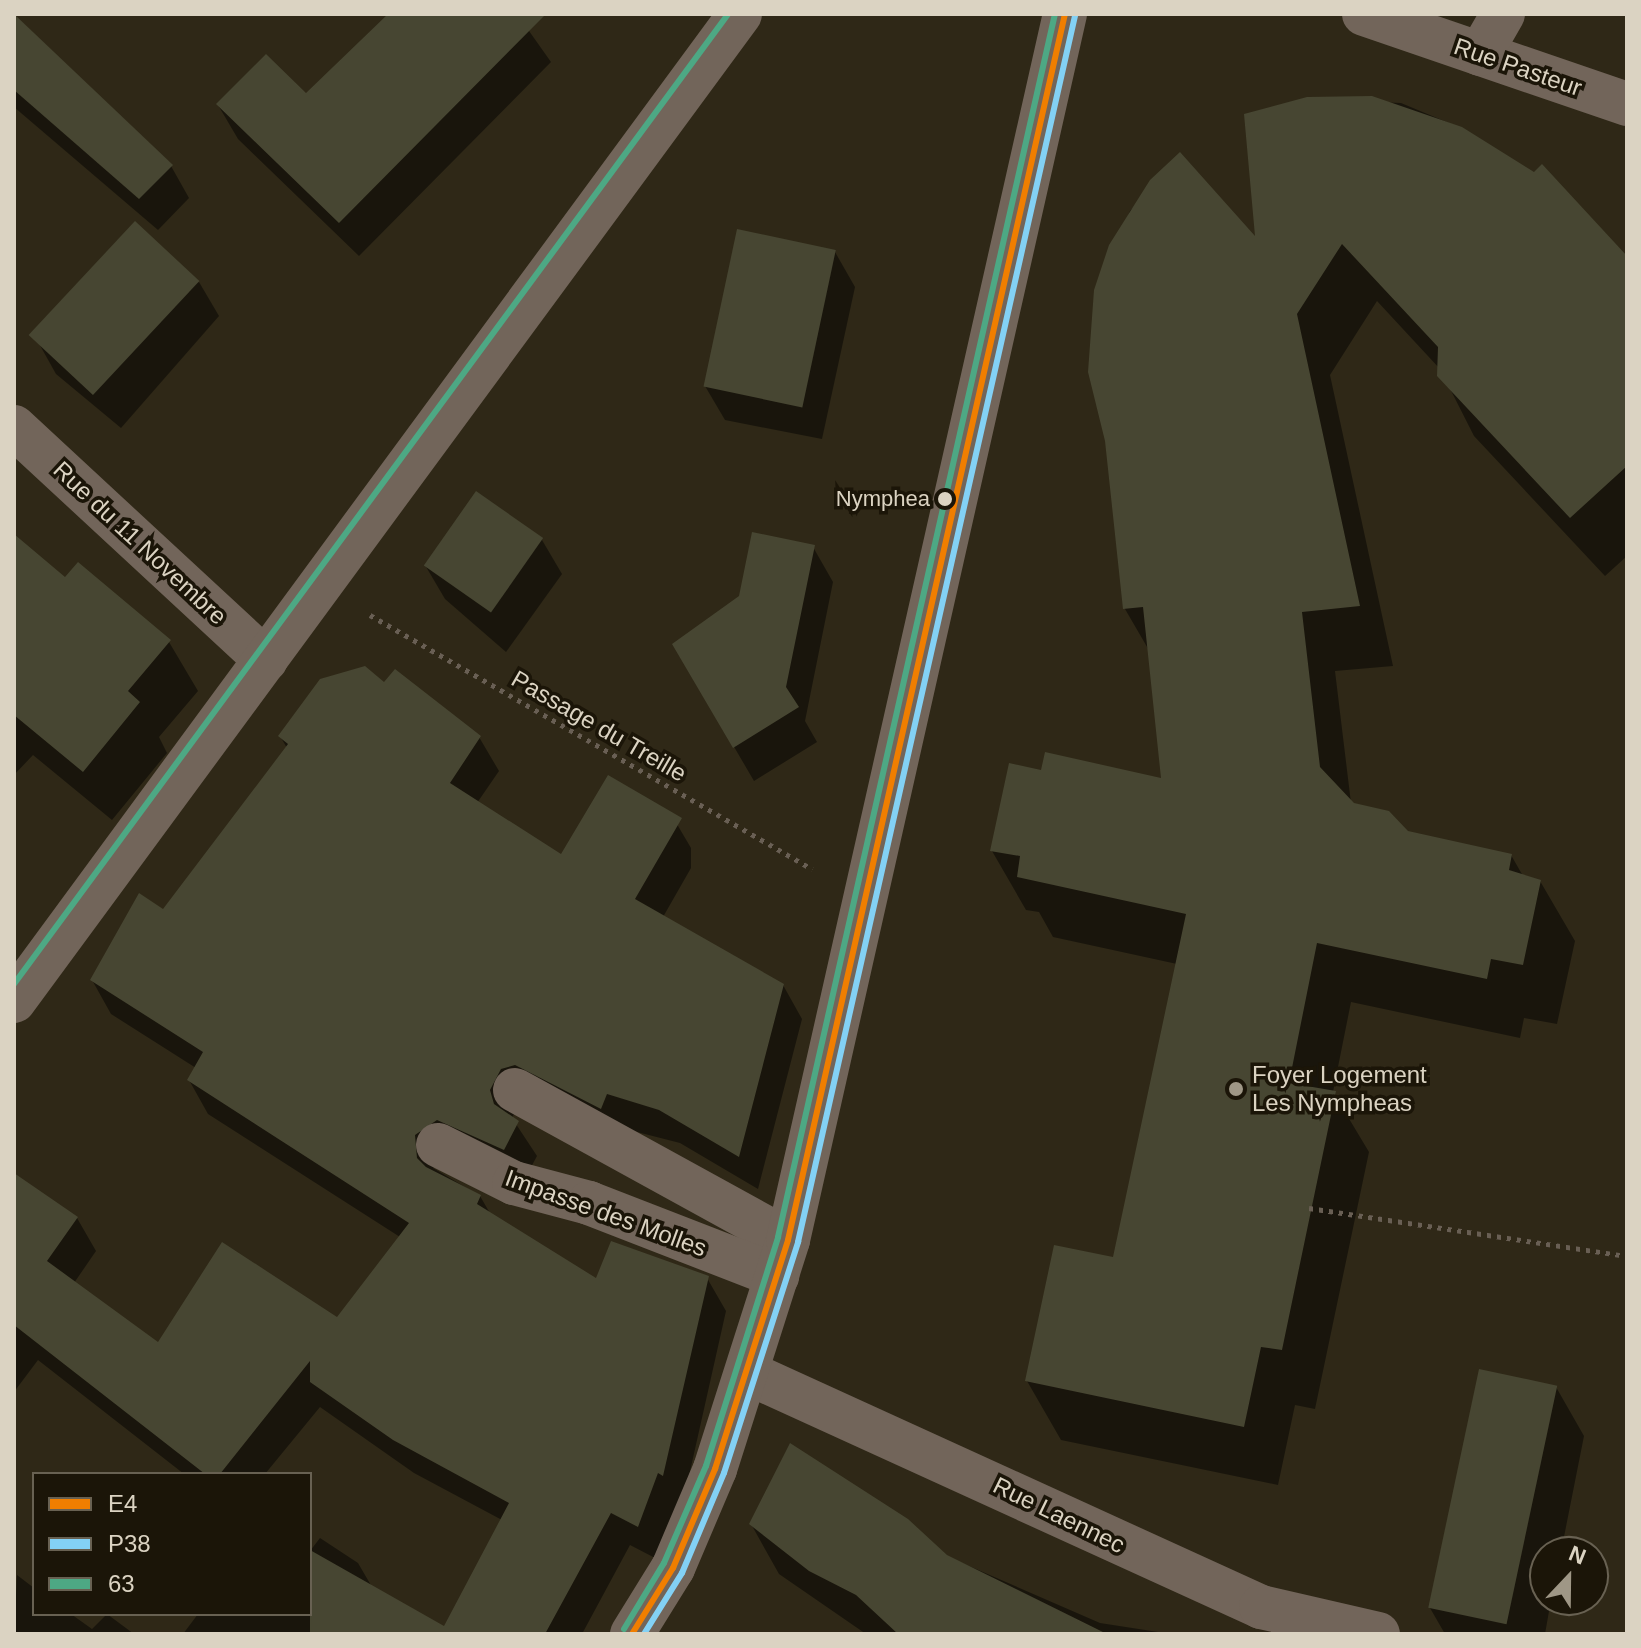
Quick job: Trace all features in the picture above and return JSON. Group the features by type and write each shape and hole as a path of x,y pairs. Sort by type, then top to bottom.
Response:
{"street":[{"path":"14,1001 740,14"},
{"path":"632,1634 673,1568 748,1373 782,1258 1065,14"},
{"name":"Rue Pasteur","path":"1364,14 1627,104"},
{"path":"1480,54 1503,14"},
{"name":"Rue du 11 Novembre","path":"14,427 266,660"},
{"path":"515,1090 782,1258"},
{"name":"Impasse des Molles","path":"438,1145 514,1183 782,1258"},
{"name":"Rue Laennec","path":"748,1373 1261,1607 1378,1634"}],"path":[{"name":"Passage du Treille","path":"320,585 862,896"},
{"path":"1309,1208 1627,1256"}],"building":[{"path":"14,14 173,165 139,199 14,90"},
{"path":"388,14 546,14 339,223 216,104 266,54 306,93"},
{"path":"1372,96 1462,127 1534,172 1542,164 1627,256 1627,466 1570,518 1437,376 1438,347 1342,244 1297,314 1360,606 1302,612 1320,767 1354,803 1389,811 1408,831 1512,854 1509,870 1541,880 1523,965 1491,959 1487,979 1317,943 1289,1083 1336,1091 1282,1350 1261,1347 1244,1427 1025,1381 1054,1245 1113,1257 1186,914 1017,877 1020,856 990,851 1009,763 1041,770 1045,752 1161,778 1143,607 1123,609 1105,441 1088,372 1094,290 1109,245 1150,180 1180,152 1255,236 1244,114 1307,97"},
{"path":"135,221 199,281 93,395 29,335"},
{"path":"737,229 836,250 802,407 704,386"},
{"path":"476,491 543,538 491,613 424,566"},
{"path":"752,532 815,545 786,687 799,707 733,748 672,644 739,596"},
{"path":"14,534 65,577 78,562 171,640 128,691 140,702 83,772 14,715"},
{"path":"365,666 384,682 395,669 481,736 450,783 561,854 608,775 682,818 635,899 784,984 739,1157 659,1110 607,1094 601,1109 515,1065 501,1069 490,1090 494,1104 519,1121 504,1150 437,1120 415,1135 417,1158 426,1167 481,1195 477,1204 596,1278 611,1241 709,1276 663,1476 658,1473 638,1527 611,1513 545,1634 310,1634 312,1551 444,1626 509,1503 393,1440 310,1382 310,1361 222,1472 202,1472 14,1325 14,1173 78,1217 47,1261 158,1342 222,1242 337,1317 409,1223 187,1080 203,1052 90,980 139,893 163,909 288,744 278,736 320,679"},
{"path":"1479,1369 1557,1386 1507,1624 1428,1608"},
{"path":"790,1443 908,1519 947,1555 1107,1634 898,1634 856,1595 809,1571 749,1524"}],"transit line":[{"name":"63","path":"14,984 728,14"},
{"name":"63","path":"624,1629 664,1563 706,1466 778,1237 1055,14"},
{"name":"E4","path":"632,1634 673,1568 715,1469 788,1240 1065,14"},
{"name":"P38","path":"644,1634 682,1573 724,1473 798,1242 1075,16"}],"place":[{"name":"Nymphea","path":"945,499"},
{"name":"Foyer Logement Les Nympheas","path":"1236,1089"}]}
